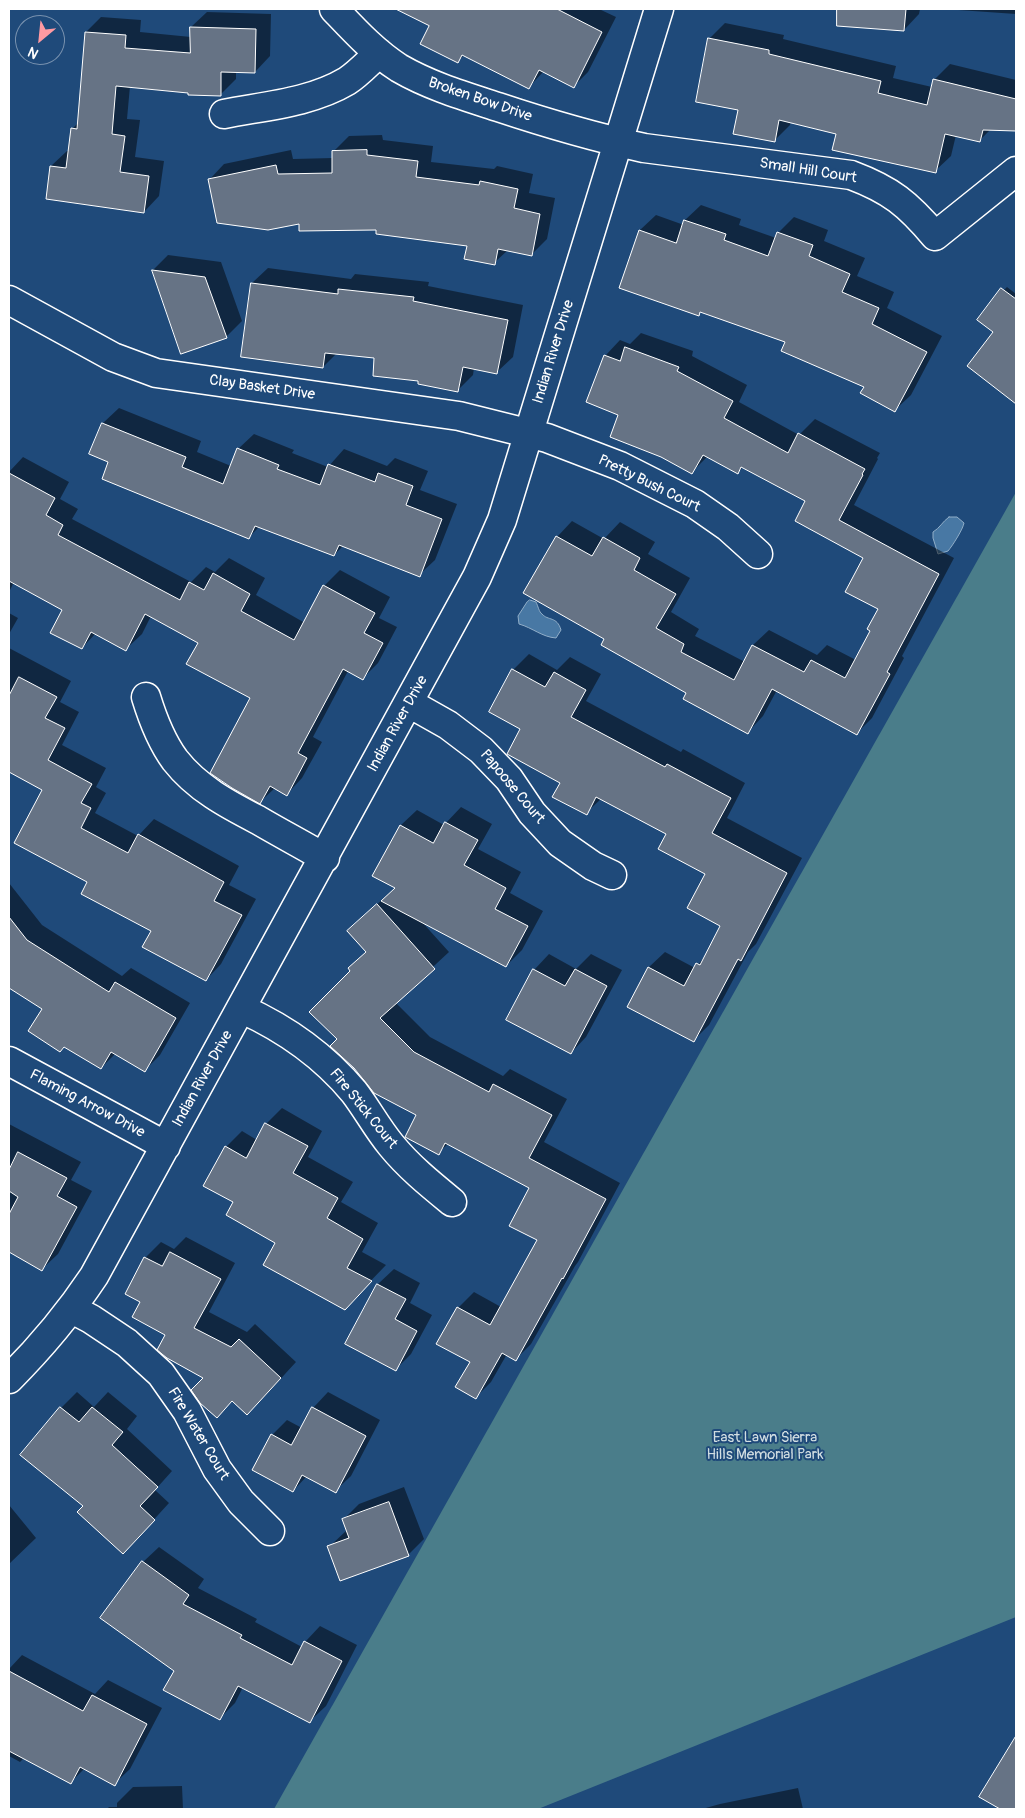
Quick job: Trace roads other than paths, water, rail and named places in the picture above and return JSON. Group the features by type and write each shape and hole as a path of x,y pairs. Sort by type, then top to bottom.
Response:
{"street":[{"name":"Broken Bow Drive","path":"334,9 364,41 379,53 399,68 438,88 567,130 618,142"},
{"name":"Indian River Drive","path":"9,1379 40,1348 72,1309 94,1276 325,858 477,577 502,520 659,9"},
{"path":"224,114 308,98 329,90 348,80 379,53"},
{"name":"Small Hill Court","path":"618,142 644,148 851,175 871,182 890,192 915,212 935,236 1016,171"},
{"name":"Clay Basket Drive","path":"9,300 113,357 156,373 459,416 529,433"},
{"name":"Pretty Bush Court","path":"529,433 620,466 695,504 728,527 758,554"},
{"path":"146,697 153,721 163,741 175,760 190,776 223,801 325,858"},
{"name":"Papoose Court","path":"409,703 448,725 481,750 509,779 532,813 560,842 593,866 612,875"},
{"name":"Fire Stick Court","path":"242,1009 294,1037 326,1063 353,1092 397,1151 419,1176 452,1202"},
{"name":"Flaming Arrow Drive","path":"9,1061 166,1146"},
{"name":"Fire Water Court","path":"72,1309 127,1343 161,1374 187,1411 217,1469 241,1502 270,1531"}],"water":[{"path":"949,517 957,517 964,523 948,551 938,554 933,532"},
{"path":"530,600 536,602 544,616 557,623 561,630 556,638 546,636 519,624 518,616"}],"park label":[{"name":"East Lawn Sierra Hills Memorial Park","path":"765,1446"}]}
